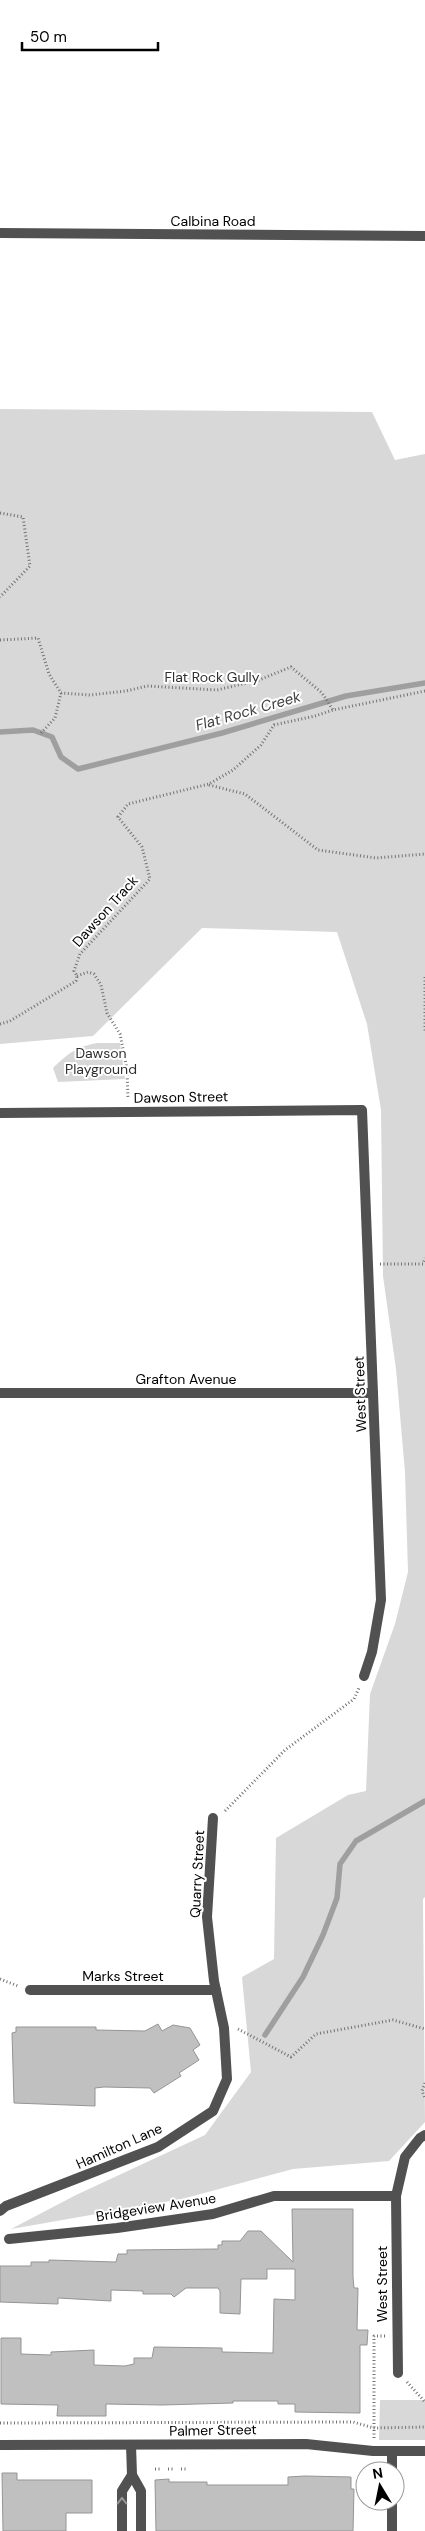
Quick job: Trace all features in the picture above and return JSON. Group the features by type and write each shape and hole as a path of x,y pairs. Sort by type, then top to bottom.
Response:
{"street":[{"name":"Calbina Road","path":"0,233 425,236"},
{"name":"Dawson Street","path":"0,1113 362,1110"},
{"name":"West Street","path":"362,1110 381,1600 372,1652 364,1676"},
{"name":"Grafton Avenue","path":"0,1393 373,1393"},
{"name":"Quarry Street","path":"213,1818 207,1917 216,1990"},
{"name":"Marks Street","path":"30,1990 216,1990"},
{"name":"Hamilton Lane","path":"0,2211 6,2206 158,2147 213,2111 227,2079 222,2020 216,1990"},
{"name":"West Street","path":"398,2372 396,2196 405,2157 420,2138 425,2135"},
{"name":"Bridgeview Avenue","path":"9,2239 117,2228 213,2214 274,2196 396,2196"},
{"name":"Palmer Street","path":"0,2445 306,2444 373,2451 425,2451"},
{"path":"131,2445 132,2474 141,2491 141,2531"},
{"path":"392,2451 392,2461"},
{"path":"122,2531 122,2491 132,2474"},
{"path":"392,2511 392,2531"}],"path":[{"path":"0,513 23,517 30,566 0,597"},
{"path":"0,640 38,638 49,674 61,693 55,718 41,733"},
{"path":"61,693 90,694 126,691 147,686 217,690 259,680 291,667 322,693 333,710"},
{"name":"Dawson Track","path":"77,976 74,971 80,954 150,879 142,847 118,817 128,804 208,784 233,770 251,756 274,725 333,710 425,691"},
{"path":"208,784 245,794 318,850 376,858 425,854"},
{"path":"0,1024 10,1021 76,981 77,976 88,972 97,977 102,988 107,1013 120,1034 127,1069 128,1112"},
{"path":"425,977 425,1032"},
{"path":"368,1264 423,1264 425,1258"},
{"path":"213,1818 228,1808 285,1750 354,1699 364,1676"},
{"path":"0,1979 30,1990"},
{"path":"222,2020 291,2056 316,2034 393,2020 425,2029"},
{"path":"425,2082 422,2091 425,2098"},
{"path":"373,2451 374,2336"},
{"path":"398,2372 425,2402"},
{"name":"Palmer Street","path":"0,2423 353,2422 374,2428 425,2428"},
{"path":"155,2469 160,2469"},
{"path":"168,2469 173,2469"},
{"path":"180,2469 188,2469"}],"green space":[{"name":"Flat Rock Gully","path":"0,409 372,412 395,460 425,454 425,1897 423,1899 425,2122 389,2161 293,2169 182,2199 11,2229 76,2195 205,2135 251,2072 242,1977 274,1959 276,1838 348,1795 366,1791 370,1694 395,1624 408,1572 405,1472 396,1369 383,1276 381,1110 367,1024 337,932 202,928 93,1036 0,1044"},
{"name":"Dawson Playground","path":"98,1043 120,1043 125,1079 58,1082 53,1068 74,1051"},
{"path":"380,2400 425,2400 425,2440 379,2440"}],"building":[{"path":"158,2024 162,2031 173,2025 190,2028 200,2045 193,2050 199,2060 179,2073 181,2076 154,2093 150,2088 104,2087 95,2088 95,2106 14,2103 12,2033 16,2032 16,2027 96,2027 96,2030 145,2031"},
{"path":"292,2209 353,2209 353,2277 354,2288 358,2288 357,2330 368,2330 367,2345 360,2345 360,2413 295,2412 295,2404 278,2404 278,2401 233,2401 233,2403 162,2405 106,2404 106,2416 57,2416 58,2405 1,2404 1,2338 21,2338 21,2354 51,2355 51,2352 94,2350 94,2365 125,2366 134,2364 134,2358 152,2358 154,2347 222,2348 222,2352 273,2353 274,2299 295,2300 295,2269 267,2269 267,2279 241,2279 240,2314 220,2313 220,2291 218,2288 186,2288 174,2297 171,2294 143,2294 143,2291 111,2290 111,2301 58,2298 58,2304 0,2302 0,2266 31,2266 31,2262 49,2262 49,2260 116,2262 118,2254 127,2254 127,2250 218,2249 218,2245 222,2245 222,2241 240,2241 248,2231 261,2231 293,2262"},
{"path":"2,2473 17,2473 17,2480 92,2480 92,2513 66,2513 66,2531 3,2531"},
{"path":"288,2477 351,2477 351,2489 354,2489 353,2531 156,2531 155,2480 169,2479 169,2482 207,2482 207,2485 288,2485"}],"waterway":[{"name":"Flat Rock Creek","path":"0,732 33,730 52,737 61,757 78,769 222,733 346,696 425,683"},
{"path":"265,2035 303,1977 323,1935 337,1898 340,1864 356,1841 425,1801"}]}
